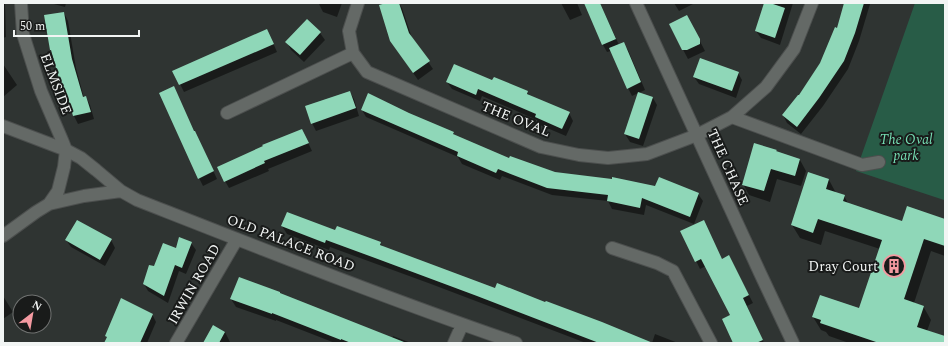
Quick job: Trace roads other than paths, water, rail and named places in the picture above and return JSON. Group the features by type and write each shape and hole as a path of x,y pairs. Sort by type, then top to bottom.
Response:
{"street":[{"name":"ELMSIDE","path":"21,3 23,34 41,91 66,150"},
{"path":"227,113 352,53 349,31 358,3"},
{"name":"THE CHASE","path":"636,3 793,343"},
{"name":"THE OVAL","path":"352,53 367,72 541,147 579,155 608,158 647,154 697,135 732,117 766,87 794,49 812,3"},
{"path":"732,117 862,165 879,162"},
{"name":"OLD PALACE ROAD","path":"3,126 66,150 86,162 121,191 137,200 462,324 516,343"},
{"path":"49,204 58,191 64,167 66,150"},
{"path":"3,236 49,204 84,196 121,191"},
{"name":"IRWIN ROAD","path":"176,343 237,239"},
{"path":"612,248 657,263 673,272 711,343"},
{"path":"454,343 462,324"}],"place":[{"name":"Dray Court","path":"894,266"}],"park label":[{"name":"The Oval park","path":"906,148"}]}
